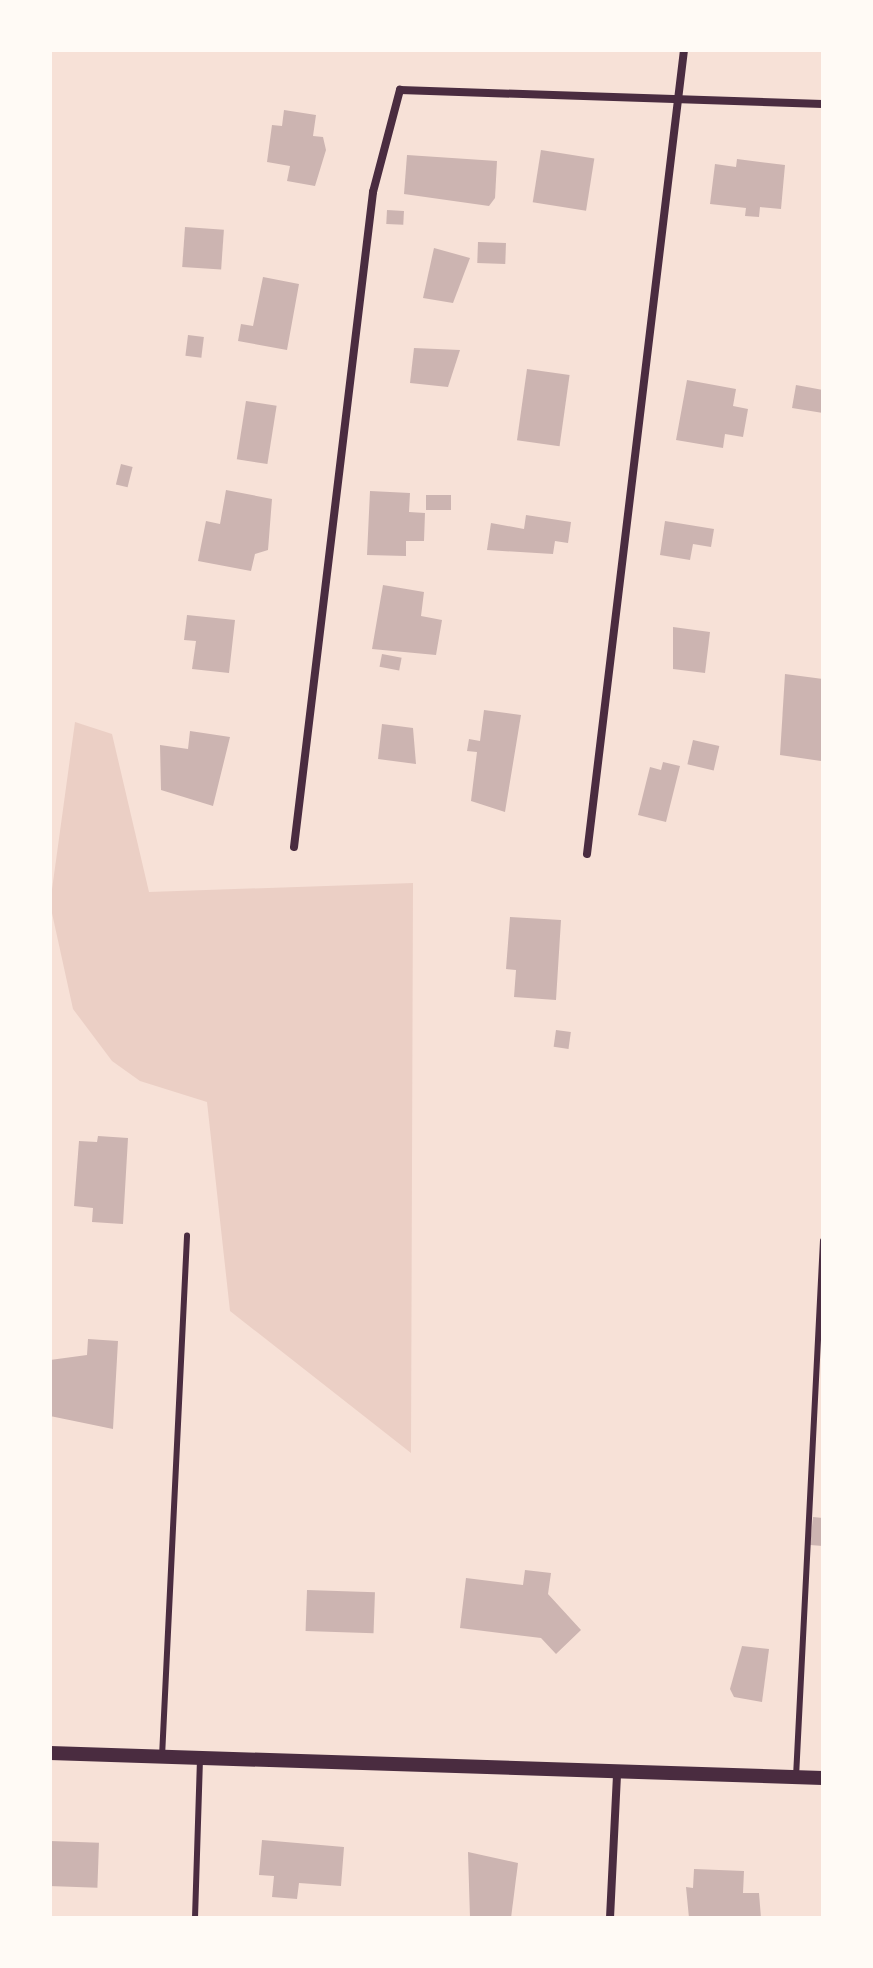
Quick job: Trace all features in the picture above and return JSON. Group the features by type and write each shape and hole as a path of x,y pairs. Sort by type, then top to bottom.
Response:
{"street":[{"path":"587,854 684,50"},
{"path":"294,847 373,192 400,90 823,104"},
{"path":"50,1753 617,1774 823,1778"},
{"path":"610,1918 617,1774"}],"lane":[{"path":"162,1757 187,1236"},
{"path":"796,1777 823,1241"},
{"path":"195,1918 200,1758"}],"shaded area":[{"path":"75,722 112,734 149,892 413,883 411,1453 230,1311 207,1102 140,1081 112,1061 73,1009 50,904"}],"building":[{"path":"284,110 316,115 313,136 323,137 326,150 315,186 287,181 290,166 267,162 272,125 282,126"},
{"path":"541,150 594,158 586,211 533,202"},
{"path":"407,155 497,161 495,198 489,206 404,194"},
{"path":"737,159 785,165 781,209 760,207 759,217 745,216 746,208 710,204 715,164 736,167"},
{"path":"387,210 404,211 403,225 386,224"},
{"path":"185,227 224,230 221,270 182,267"},
{"path":"478,242 506,243 505,264 477,263"},
{"path":"434,248 470,258 453,303 423,298"},
{"path":"263,277 299,284 287,350 238,341 241,324 253,326"},
{"path":"188,335 204,337 201,358 185,356"},
{"path":"414,348 460,350 448,387 410,383"},
{"path":"527,369 570,375 560,446 517,440"},
{"path":"687,380 736,389 733,406 748,409 743,437 725,434 723,448 676,440"},
{"path":"796,385 823,390 823,413 792,408"},
{"path":"246,401 277,406 267,464 237,459"},
{"path":"121,464 133,467 128,487 116,484"},
{"path":"226,490 272,499 268,550 255,554 251,571 198,561 206,521 220,524"},
{"path":"370,491 410,493 409,512 425,513 424,541 406,541 406,556 367,555"},
{"path":"426,495 451,495 451,510 426,510"},
{"path":"526,515 571,522 568,543 555,541 553,554 487,550 491,523 524,529"},
{"path":"665,521 714,529 711,547 693,544 690,560 660,555"},
{"path":"383,585 424,592 421,616 442,620 436,655 372,649"},
{"path":"187,615 235,620 229,673 192,669 196,641 184,640"},
{"path":"673,627 710,632 705,673 673,669"},
{"path":"382,654 402,658 399,671 380,667"},
{"path":"785,674 823,679 821,761 780,755"},
{"path":"484,710 521,715 505,812 471,801 477,752 467,751 469,739 480,741"},
{"path":"382,724 413,728 416,764 378,759"},
{"path":"190,731 230,737 213,806 161,790 160,745 188,749"},
{"path":"693,740 719,746 714,770 687,764"},
{"path":"663,762 680,766 666,822 638,815 650,767 661,770"},
{"path":"510,917 561,920 556,1000 514,997 516,970 506,969"},
{"path":"556,1030 571,1032 568,1049 554,1047"},
{"path":"98,1136 128,1138 123,1224 92,1222 93,1208 74,1206 79,1141 97,1142"},
{"path":"88,1339 118,1341 113,1429 50,1416 50,1360 87,1355"},
{"path":"813,1517 823,1518 823,1546 810,1545"},
{"path":"525,1570 551,1573 548,1594 581,1630 556,1654 541,1638 460,1628 466,1578 523,1585"},
{"path":"307,1590 375,1592 374,1633 306,1631"},
{"path":"742,1646 769,1649 762,1702 734,1697 730,1689"},
{"path":"262,1840 344,1847 341,1886 299,1883 297,1899 272,1897 274,1876 259,1875"},
{"path":"50,1841 99,1843 97,1888 50,1886"},
{"path":"468,1852 518,1863 511,1918 470,1918"},
{"path":"694,1869 744,1871 743,1893 759,1893 761,1918 689,1918 686,1887 693,1888"}]}
